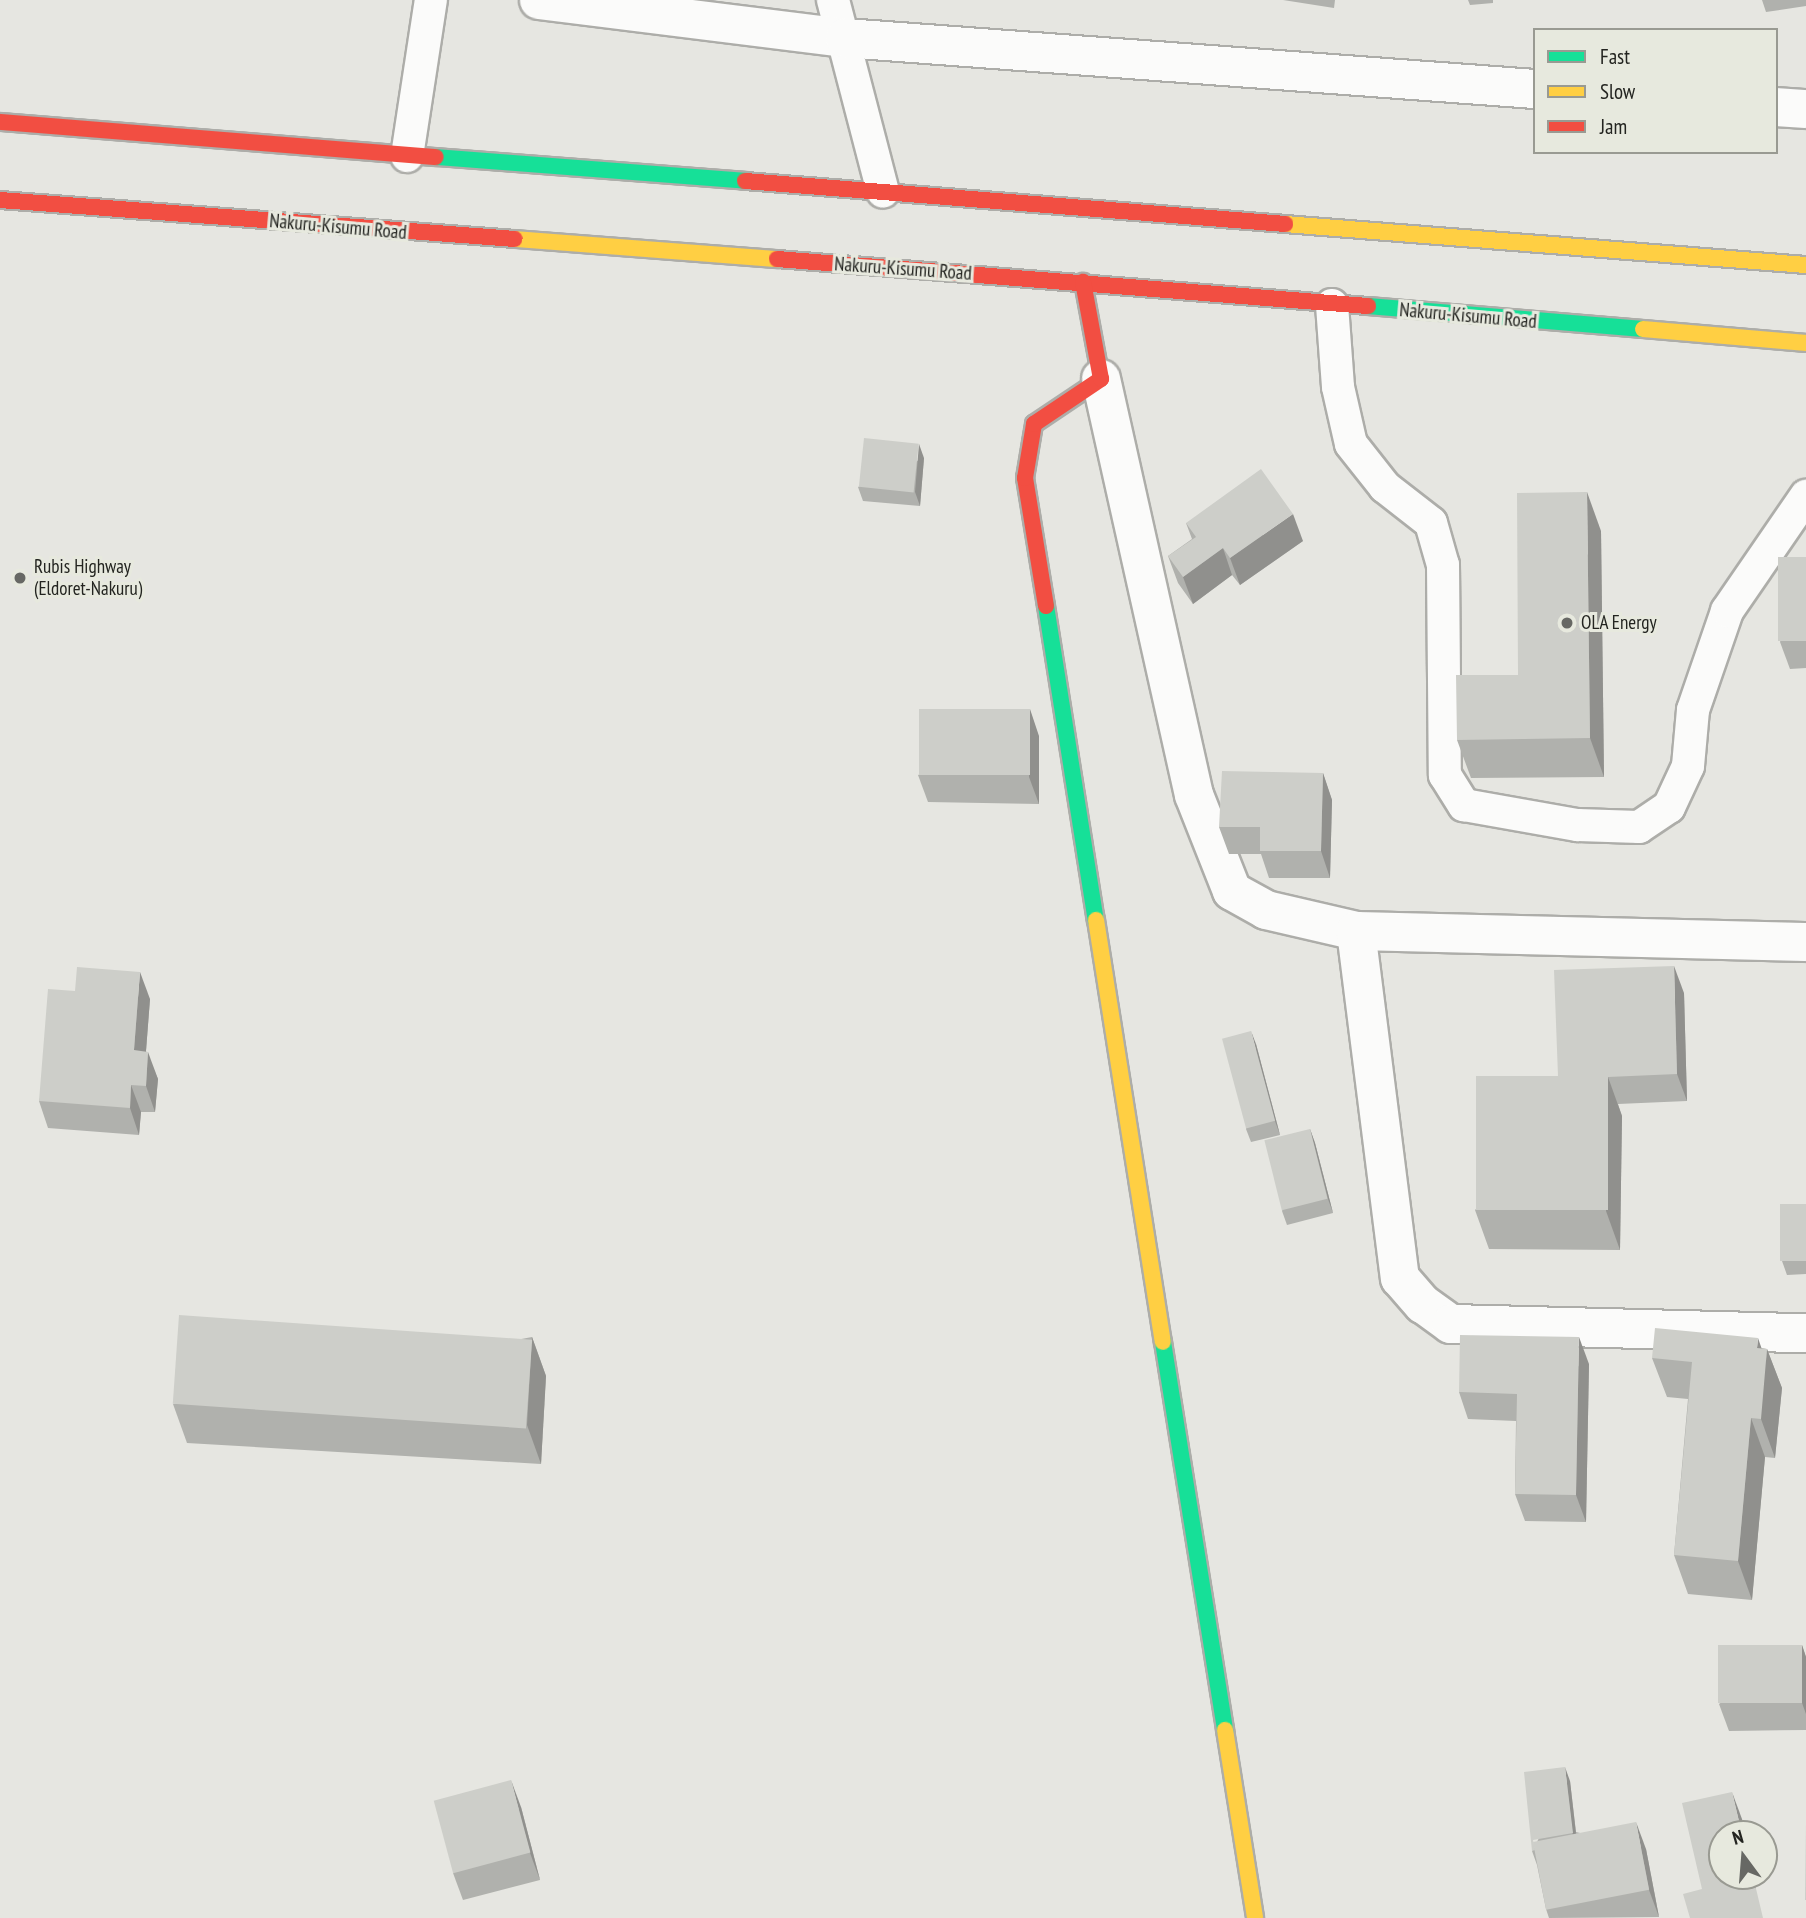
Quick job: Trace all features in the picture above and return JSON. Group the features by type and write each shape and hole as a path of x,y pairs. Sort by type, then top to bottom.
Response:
{"main road":[{"path":"0,122 1806,265"},
{"name":"Nakuru-Kisumu Road","path":"0,200 1083,282 1806,343"},
{"path":"1083,282 1101,379 1034,424 1025,478 1255,1918"}],"street":[{"path":"539,0 845,38 1533,89"},
{"path":"1778,107 1806,109"},
{"path":"1101,379 1194,794 1215,859 1232,891 1266,910 1356,931 1806,942"},
{"path":"1356,931 1400,1278 1423,1304 1451,1324 1806,1333"}],"lane":[{"path":"407,156 431,0"},
{"path":"833,0 883,192"},
{"path":"1332,305 1338,387 1351,444 1385,487 1431,523 1443,565 1445,775 1464,804 1578,825 1639,827 1669,807 1689,766 1693,710 1727,611 1806,496"}],"building":[{"path":"864,438 919,444 914,492 859,487"},
{"path":"1261,469 1293,514 1230,558 1223,548 1183,577 1168,556 1196,537 1186,523"},
{"name":"OLA Energy","path":"1587,492 1590,738 1457,740 1456,675 1518,675 1517,493"},
{"path":"1778,557 1806,557 1806,641 1778,641"},
{"path":"919,709 1030,709 1030,775 919,775"},
{"path":"1222,771 1323,773 1321,851 1260,851 1260,827 1219,827"},
{"path":"1674,966 1677,1074 1558,1076 1554,970"},
{"path":"77,967 140,972 134,1050 148,1052 146,1086 131,1085 130,1108 39,1101 48,989 75,991"},
{"path":"1251,1031 1275,1121 1246,1129 1222,1039"},
{"path":"1476,1076 1608,1076 1608,1210 1476,1210"},
{"path":"1310,1129 1327,1199 1282,1210 1264,1140"},
{"path":"1780,1204 1806,1204 1806,1261 1780,1261"},
{"path":"179,1315 532,1340 526,1428 173,1404"},
{"path":"1655,1328 1758,1338 1757,1348 1767,1349 1761,1419 1751,1418 1738,1561 1674,1555 1692,1362 1652,1358"},
{"path":"1460,1335 1579,1337 1576,1495 1515,1494 1517,1394 1459,1392"},
{"path":"1718,1645 1802,1645 1802,1703 1718,1703"},
{"path":"1565,1767 1573,1833 1533,1840 1535,1850 1532,1851 1524,1772"},
{"path":"511,1780 530,1852 453,1873 434,1801"},
{"path":"1732,1792 1739,1820 1708,1820 1708,1890 1756,1890 1763,1918 1690,1918 1683,1894 1702,1889 1682,1803"},
{"path":"1636,1822 1649,1890 1546,1910 1533,1842"},
{"path":"1806,1823 1806,1900 1805,1900"}],"traffic: fast":[{"path":"436,157 745,181"},
{"path":"1368,306 1643,329"},
{"path":"1046,606 1096,920"},
{"path":"1163,1342 1225,1730"}],"traffic: slow":[{"path":"1285,224 1806,265"},
{"path":"515,239 777,259"},
{"path":"1643,329 1806,343"},
{"path":"1096,920 1163,1342"},
{"path":"1225,1730 1255,1918"}],"traffic: jam":[{"path":"0,122 436,157"},
{"path":"745,181 1285,224"},
{"path":"0,200 515,239"},
{"path":"777,259 1368,306"},
{"path":"1046,606 1025,478 1034,424 1101,379 1083,282"}],"place":[{"name":"Rubis Highway (Eldoret-Nakuru)","path":"20,578"},
{"name":"OLA Energy","path":"1567,623"}]}
